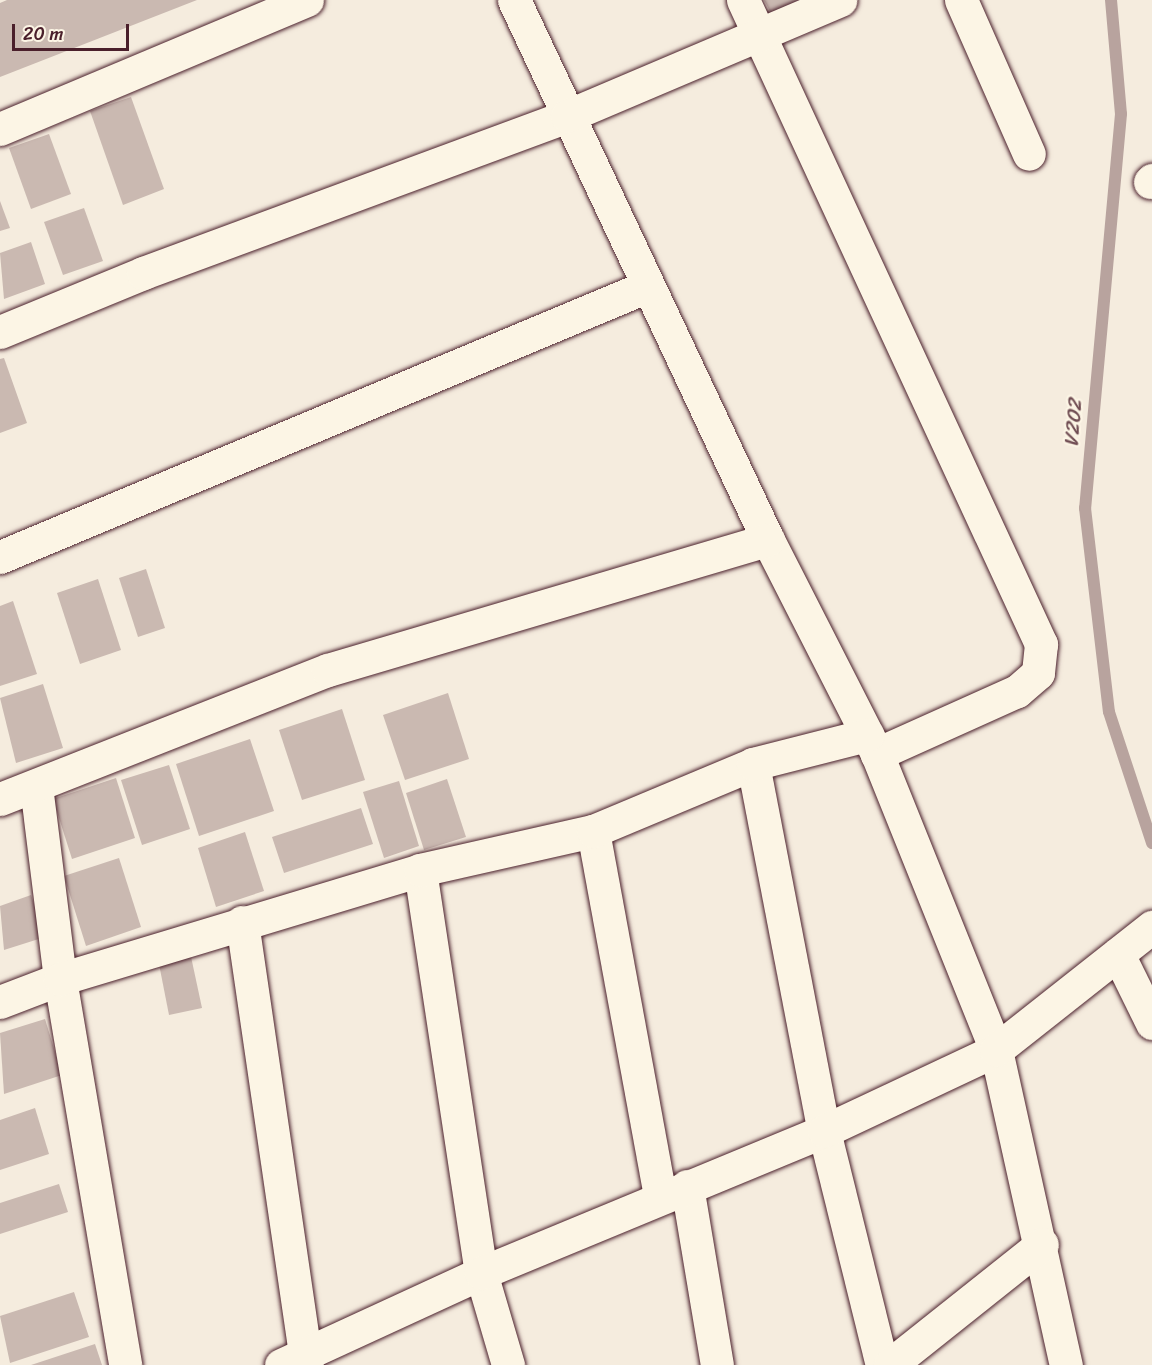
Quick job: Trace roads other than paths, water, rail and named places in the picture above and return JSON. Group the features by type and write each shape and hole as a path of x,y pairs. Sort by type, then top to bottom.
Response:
{"street":[{"path":"0,129 248,11 307,0"},
{"path":"514,0 768,540 872,745 996,1050 1042,1244 1066,1365"},
{"path":"0,1002 60,979 242,922 420,870 593,831 753,764 872,745 1017,691 1038,673 1041,644 743,0"},
{"path":"0,332 143,273 567,116 840,0"},
{"path":"961,0 1029,154"},
{"path":"3,546 648,286"},
{"path":"0,799 328,670 768,540"},
{"path":"753,764 824,1131 882,1365"},
{"path":"36,786 60,979 125,1365"},
{"path":"593,831 673,1192 717,1365"},
{"path":"420,870 481,1273 508,1365"},
{"path":"242,922 297,1361 481,1273 824,1131 996,1050 1152,927"},
{"path":"1118,954 1152,1023"},
{"path":"890,1365 1042,1244"}],"waterway":[{"name":"V202","path":"1111,0 1121,114 1085,508 1109,712 1152,843"}]}
